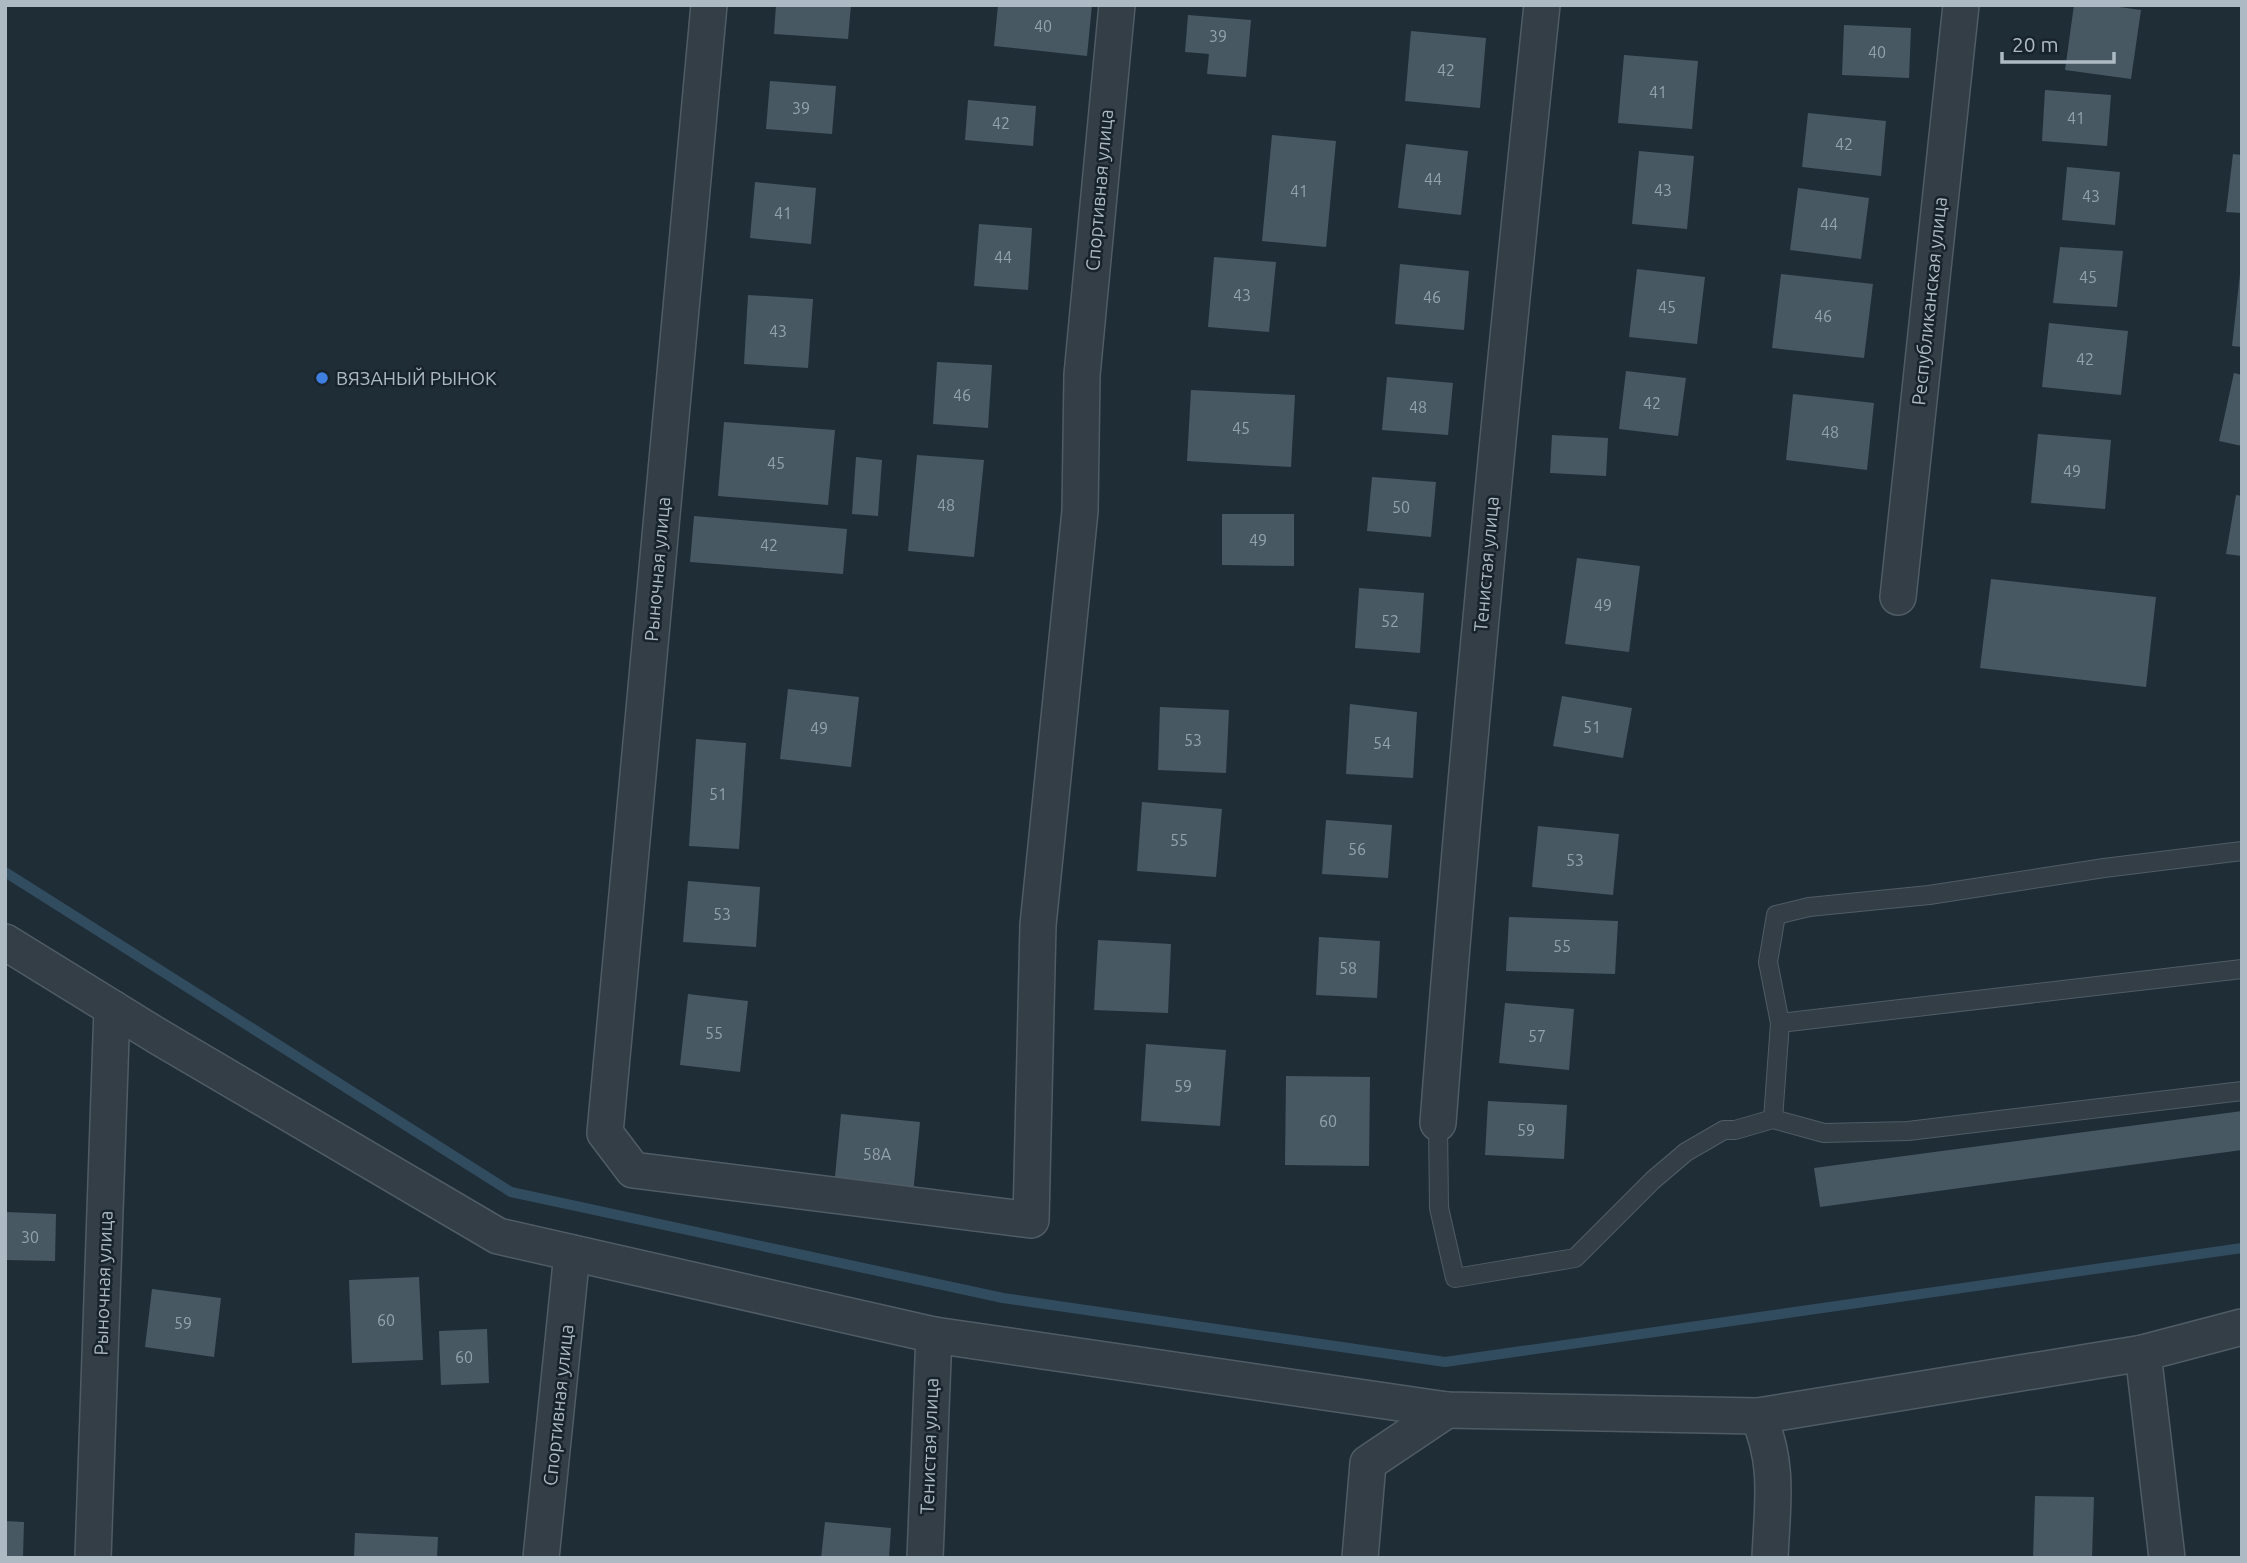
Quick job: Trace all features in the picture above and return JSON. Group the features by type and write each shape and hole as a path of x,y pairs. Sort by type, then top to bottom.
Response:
{"street":[{"name":"Рыночная улица","path":"606,1133 709,5"},
{"name":"Спортивная улица","path":"606,1133 633,1170 1031,1220 1038,925 1080,511 1082,374 1117,5"},
{"name":"Тенистая улица","path":"1438,1122 1504,365 1542,5"},
{"name":"Республиканская улица","path":"1898,597 1961,5"},
{"path":"5,942 498,1236 934,1335 1447,1410 1758,1416 2143,1353 2242,1327"},
{"name":"Рыночная улица","path":"93,1558 112,1008"},
{"name":"Спортивная улица","path":"541,1558 572,1253"},
{"name":"Тенистая улица","path":"925,1558 934,1335"},
{"path":"2143,1353 2167,1558"},
{"path":"1360,1558 1368,1464 1447,1410"},
{"path":"1758,1416 1772,1460 1770,1558"}],"lane":[{"path":"1773,1119 1780,1023 1768,962 1776,915 1809,907 1929,895 2104,868 2242,851"},
{"path":"1780,1023 2242,969"},
{"path":"1438,1122 1439,1208 1455,1278 1575,1258 1653,1180 1686,1152 1724,1130 1735,1130 1773,1119 1824,1133 1908,1131 2242,1091"}],"building":[{"path":"776,5 851,5 848,39 774,34"},
{"path":"998,5 1092,5 1087,56 994,46"},
{"path":"2074,5 2105,5 2141,10 2131,79 2065,70"},
{"path":"1188,15 1251,20 1246,77 1207,74 1209,54 1185,52"},
{"path":"1844,25 1911,28 1909,78 1842,75"},
{"path":"1411,31 1486,38 1480,108 1405,101"},
{"path":"1624,55 1698,61 1692,129 1618,123"},
{"path":"770,81 836,86 832,134 766,129"},
{"path":"2045,90 2111,95 2107,146 2042,141"},
{"path":"968,100 1036,106 1033,146 965,140"},
{"path":"1808,113 1886,121 1881,176 1802,167"},
{"path":"1272,135 1336,141 1326,247 1262,241"},
{"path":"1406,144 1468,151 1461,215 1398,208"},
{"path":"1639,151 1694,156 1687,229 1632,224"},
{"path":"2233,154 2242,155 2242,213 2226,212"},
{"path":"2067,167 2120,172 2115,225 2062,220"},
{"path":"755,182 816,188 811,244 750,238"},
{"path":"1798,188 1869,198 1861,259 1790,250"},
{"path":"979,224 1032,228 1028,290 974,286"},
{"path":"2060,247 2123,251 2117,307 2053,303"},
{"path":"1214,257 1276,262 1269,332 1208,327"},
{"path":"1400,264 1469,271 1464,330 1395,324"},
{"path":"1637,269 1705,277 1697,344 1629,337"},
{"path":"1781,274 1873,284 1864,358 1772,348"},
{"path":"2242,274 2242,347 2232,346"},
{"path":"748,295 813,299 808,368 744,364"},
{"path":"2049,323 2128,331 2121,395 2042,387"},
{"path":"937,362 992,365 988,428 933,424"},
{"path":"1626,371 1686,378 1678,436 1619,429"},
{"path":"2234,373 2242,375 2242,446 2219,441"},
{"path":"1387,377 1453,383 1448,435 1382,430"},
{"path":"1191,390 1295,395 1291,467 1187,461"},
{"path":"1793,394 1874,403 1867,470 1786,460"},
{"path":"724,422 835,430 828,505 718,496"},
{"path":"2038,434 2111,440 2105,509 2031,503"},
{"path":"1552,435 1608,438 1606,476 1550,473"},
{"path":"917,455 984,460 974,557 908,551"},
{"path":"856,457 882,460 878,516 852,514"},
{"path":"1372,477 1436,482 1431,537 1367,531"},
{"path":"2236,495 2242,496 2242,556 2226,554"},
{"path":"1222,514 1294,514 1294,566 1222,565"},
{"path":"694,516 847,529 843,574 690,562"},
{"path":"1577,558 1640,566 1629,652 1565,644"},
{"path":"1991,579 2156,597 2146,687 1980,668"},
{"path":"1359,588 1424,593 1420,653 1355,648"},
{"path":"788,689 859,697 851,767 780,759"},
{"path":"1562,696 1632,708 1623,758 1553,746"},
{"path":"1350,704 1417,712 1413,778 1346,774"},
{"path":"1160,707 1229,710 1226,773 1158,770"},
{"path":"696,739 746,743 739,849 689,846"},
{"path":"1142,802 1222,809 1216,877 1137,871"},
{"path":"1326,820 1392,825 1388,878 1322,874"},
{"path":"1538,826 1619,834 1613,895 1532,887"},
{"path":"688,881 760,887 756,947 683,942"},
{"path":"1509,917 1618,921 1615,974 1506,971"},
{"path":"1319,937 1380,941 1377,998 1316,995"},
{"path":"1098,940 1171,944 1168,1013 1094,1010"},
{"path":"688,994 748,1001 740,1072 680,1065"},
{"path":"1505,1003 1574,1009 1569,1070 1499,1063"},
{"path":"1146,1044 1226,1050 1220,1126 1141,1121"},
{"path":"1286,1076 1370,1077 1369,1166 1285,1165"},
{"path":"1488,1101 1567,1105 1564,1159 1485,1155"},
{"path":"2242,1111 2242,1150 1820,1207 1814,1168"},
{"path":"841,1114 920,1122 913,1194 834,1187"},
{"path":"5,1212 56,1214 55,1261 5,1260"},
{"path":"419,1277 423,1360 352,1363 349,1280"},
{"path":"152,1289 221,1298 214,1357 145,1347"},
{"path":"487,1329 489,1383 441,1385 439,1331"},
{"path":"2035,1496 2094,1497 2092,1558 2033,1558"},
{"path":"5,1521 24,1522 23,1558 5,1558"},
{"path":"825,1522 891,1528 889,1558 821,1558"},
{"path":"355,1533 438,1537 437,1558 354,1558"}],"waterway":[{"path":"5,872 511,1192 1003,1298 1445,1362 2242,1248"}],"place":[{"name":"ВЯЗАНЫЙ РЫНОК","path":"322,378"}]}
